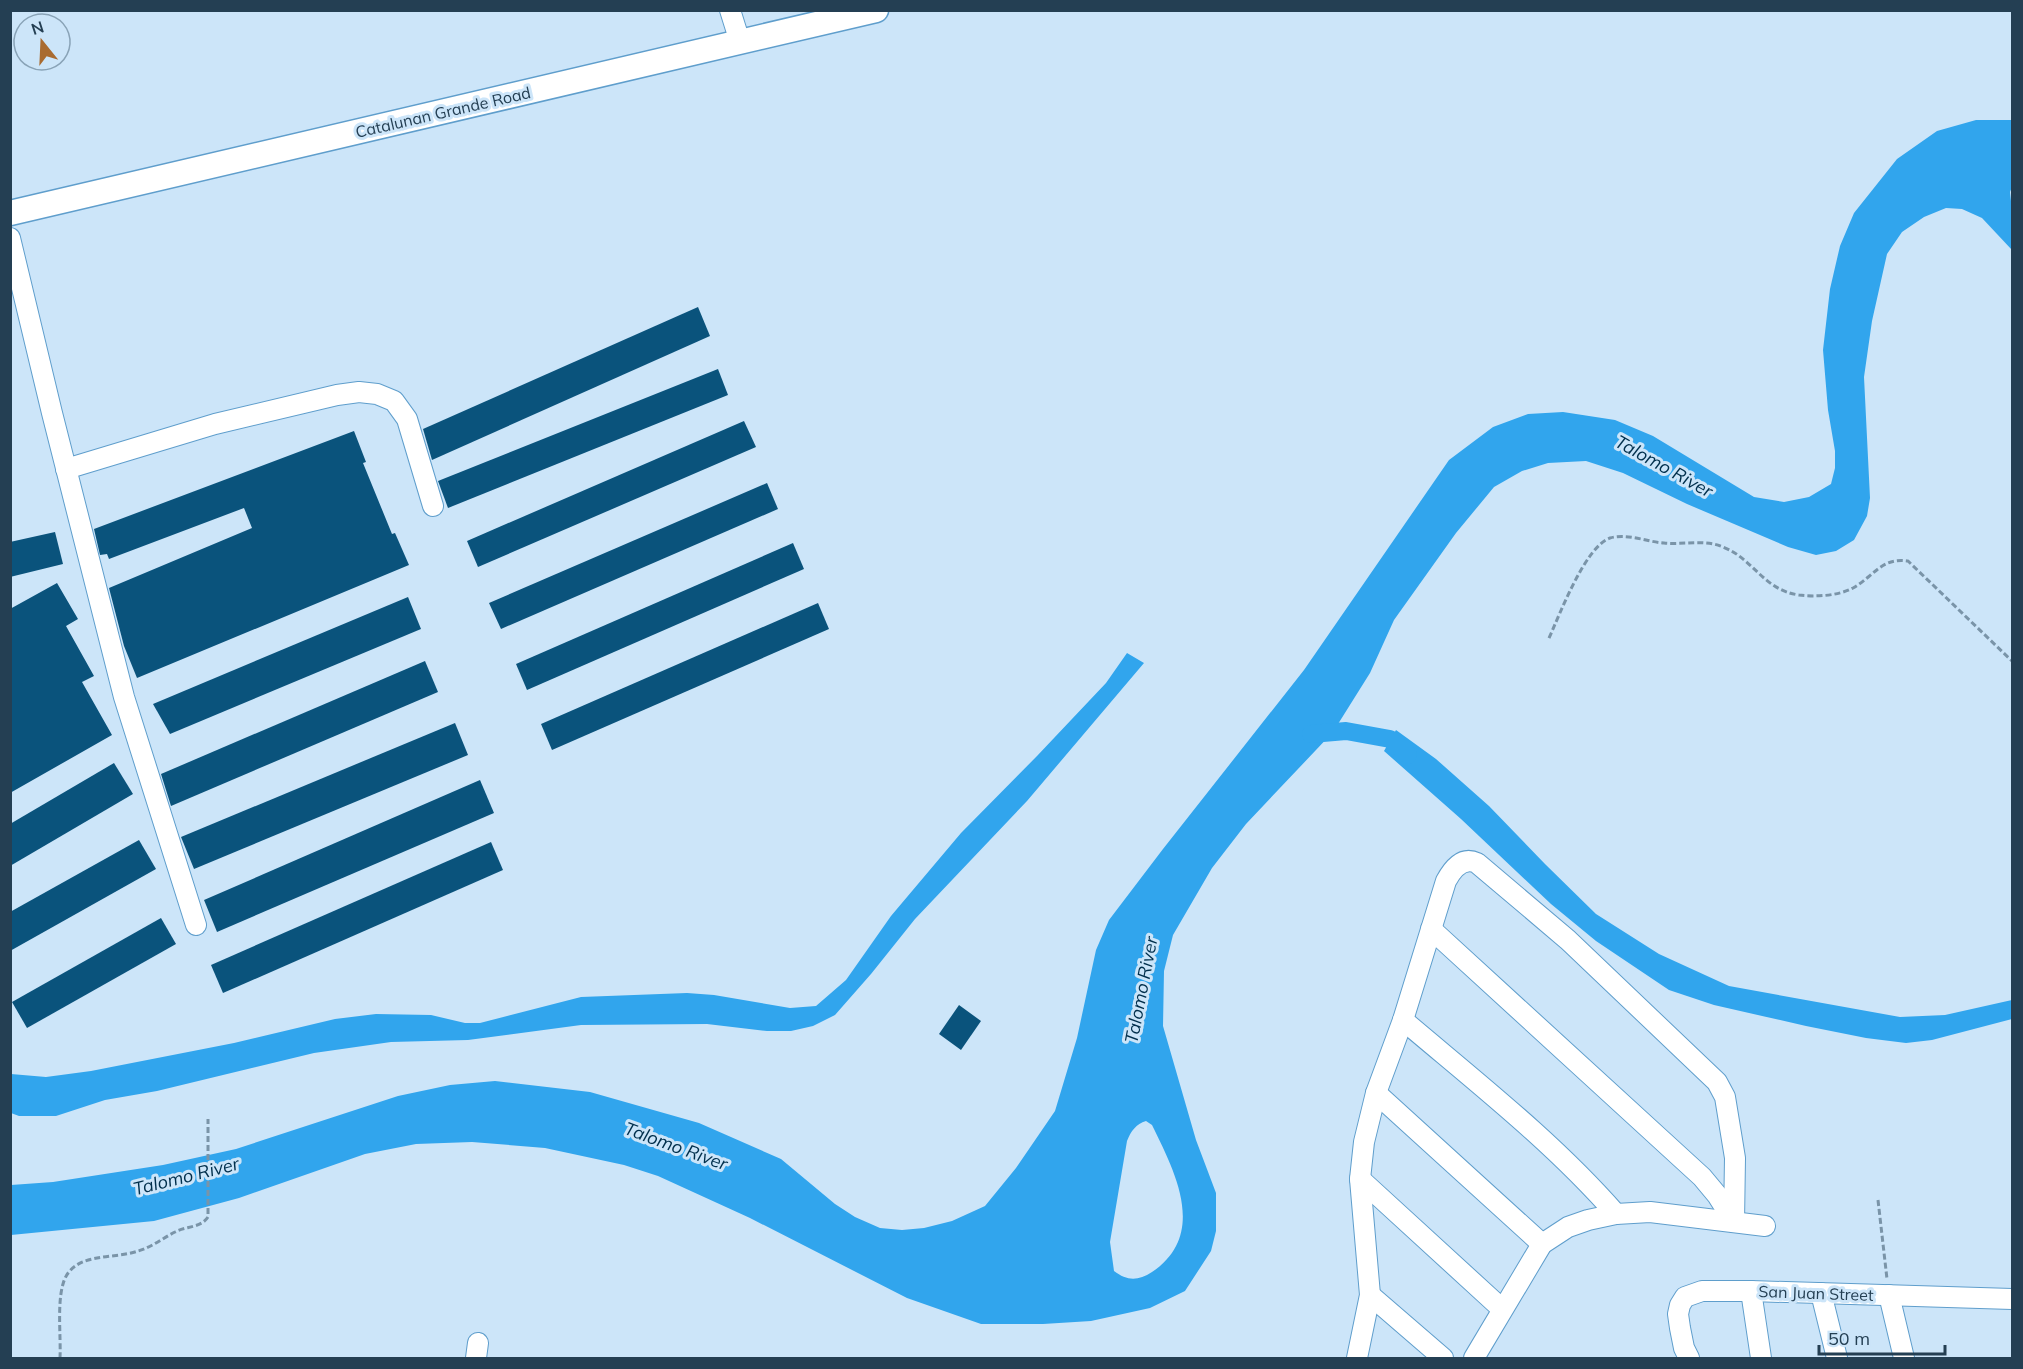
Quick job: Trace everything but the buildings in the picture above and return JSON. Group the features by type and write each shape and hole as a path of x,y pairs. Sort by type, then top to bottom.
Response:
{"main road":[{"name":"Catalunan Grande Road","path":"10,213 876,10"}],"street":[{"path":"730,10 740,42"},
{"path":"10,238 124,697 196,926"},
{"path":"66,469 215,424 337,395 359,392 377,394 394,401 407,419 433,506"},
{"path":"1357,1359 1370,1295 1360,1179 1364,1142 1376,1093 1403,1020 1446,881 1452,870 1465,861 1477,863 1568,940 1721,1087 1725,1097 1735,1158 1734,1222"},
{"path":"1431,929 1702,1178 1717,1195 1734,1222"},
{"path":"1403,1020 1522,1121 1616,1214"},
{"path":"1376,1093 1542,1244"},
{"path":"1360,1179 1502,1310"},
{"path":"1474,1359 1542,1244 1568,1227 1616,1214 1650,1212 1765,1226"},
{"name":"San Juan Street","path":"1689,1359 1684,1348 1678,1314 1685,1297 1702,1291 2013,1299"},
{"path":"1751,1291 1761,1359"},
{"path":"1821,1293 1837,1359"},
{"path":"1370,1295 1443,1359"},
{"path":"1889,1295 1904,1359"}],"path":[{"path":"1549,638 1575,580 1598,547 1610,538 1628,536 1653,542 1708,543 1723,547 1747,562 1775,588 1798,594 1828,595 1852,589 1889,561 1908,561 2013,661"},
{"path":"60,1359 62,1285 67,1272 89,1259 143,1249 181,1229 204,1223 208,1217 208,1119"},
{"path":"1878,1200 1889,1295"}],"water":[{"name":"Talomo River","path":"1976,120 2012,120 2012,187 2010,192 2012,250 1982,218 1962,209 1946,208 1924,217 1902,232 1887,254 1872,321 1864,377 1870,498 1867,516 1854,540 1836,551 1816,555 1788,547 1687,504 1623,473 1586,461 1548,463 1522,471 1494,487 1456,533 1394,620 1370,673 1333,732 1246,824 1212,868 1173,935 1164,971 1163,1026 1196,1140 1216,1193 1216,1231 1211,1251 1185,1291 1150,1308 1091,1321 981,1324 907,1298 750,1218 658,1176 624,1165 545,1148 472,1142 416,1144 365,1154 239,1198 154,1221 11,1235 11,1185 53,1182 163,1165 236,1149 398,1096 450,1085 495,1081 590,1092 699,1123 781,1159 835,1204 855,1217 880,1228 902,1230 924,1228 952,1221 985,1206 1016,1168 1055,1111 1077,1038 1096,950 1109,920 1304,670 1449,460 1493,427 1528,414 1563,412 1615,420 1653,436 1754,497 1784,502 1809,497 1831,484 1835,468 1835,451 1828,410 1823,350 1830,289 1840,246 1854,213 1897,159 1937,131","holes":["1146,1121 1152,1125 1177,1182 1182,1202 1183,1221 1179,1240 1169,1257 1147,1275 1128,1278 1114,1271 1110,1242 1127,1141 1139,1124"]},
{"path":"1127,653 1144,663 1027,801 915,919 835,1015 813,1026 791,1031 767,1031 707,1024 581,1025 468,1040 391,1042 314,1053 157,1091 105,1100 56,1116 19,1116 11,1113 11,1074 46,1077 91,1071 234,1043 335,1019 376,1014 431,1015 465,1023 480,1023 581,997 687,993 714,995 790,1008 816,1006 846,980 891,916 961,833 1106,683"},
{"path":"1396,730 1436,759 1489,806 1596,914 1659,954 1729,986 1900,1017 1945,1015 2012,1000 2012,1019 1932,1040 1906,1043 1806,1026 1714,1005 1669,990 1596,941 1551,904 1461,819 1384,751"}],"waterway":[{"path":"1311,734 1346,731 1390,739 1408,755"}]}
